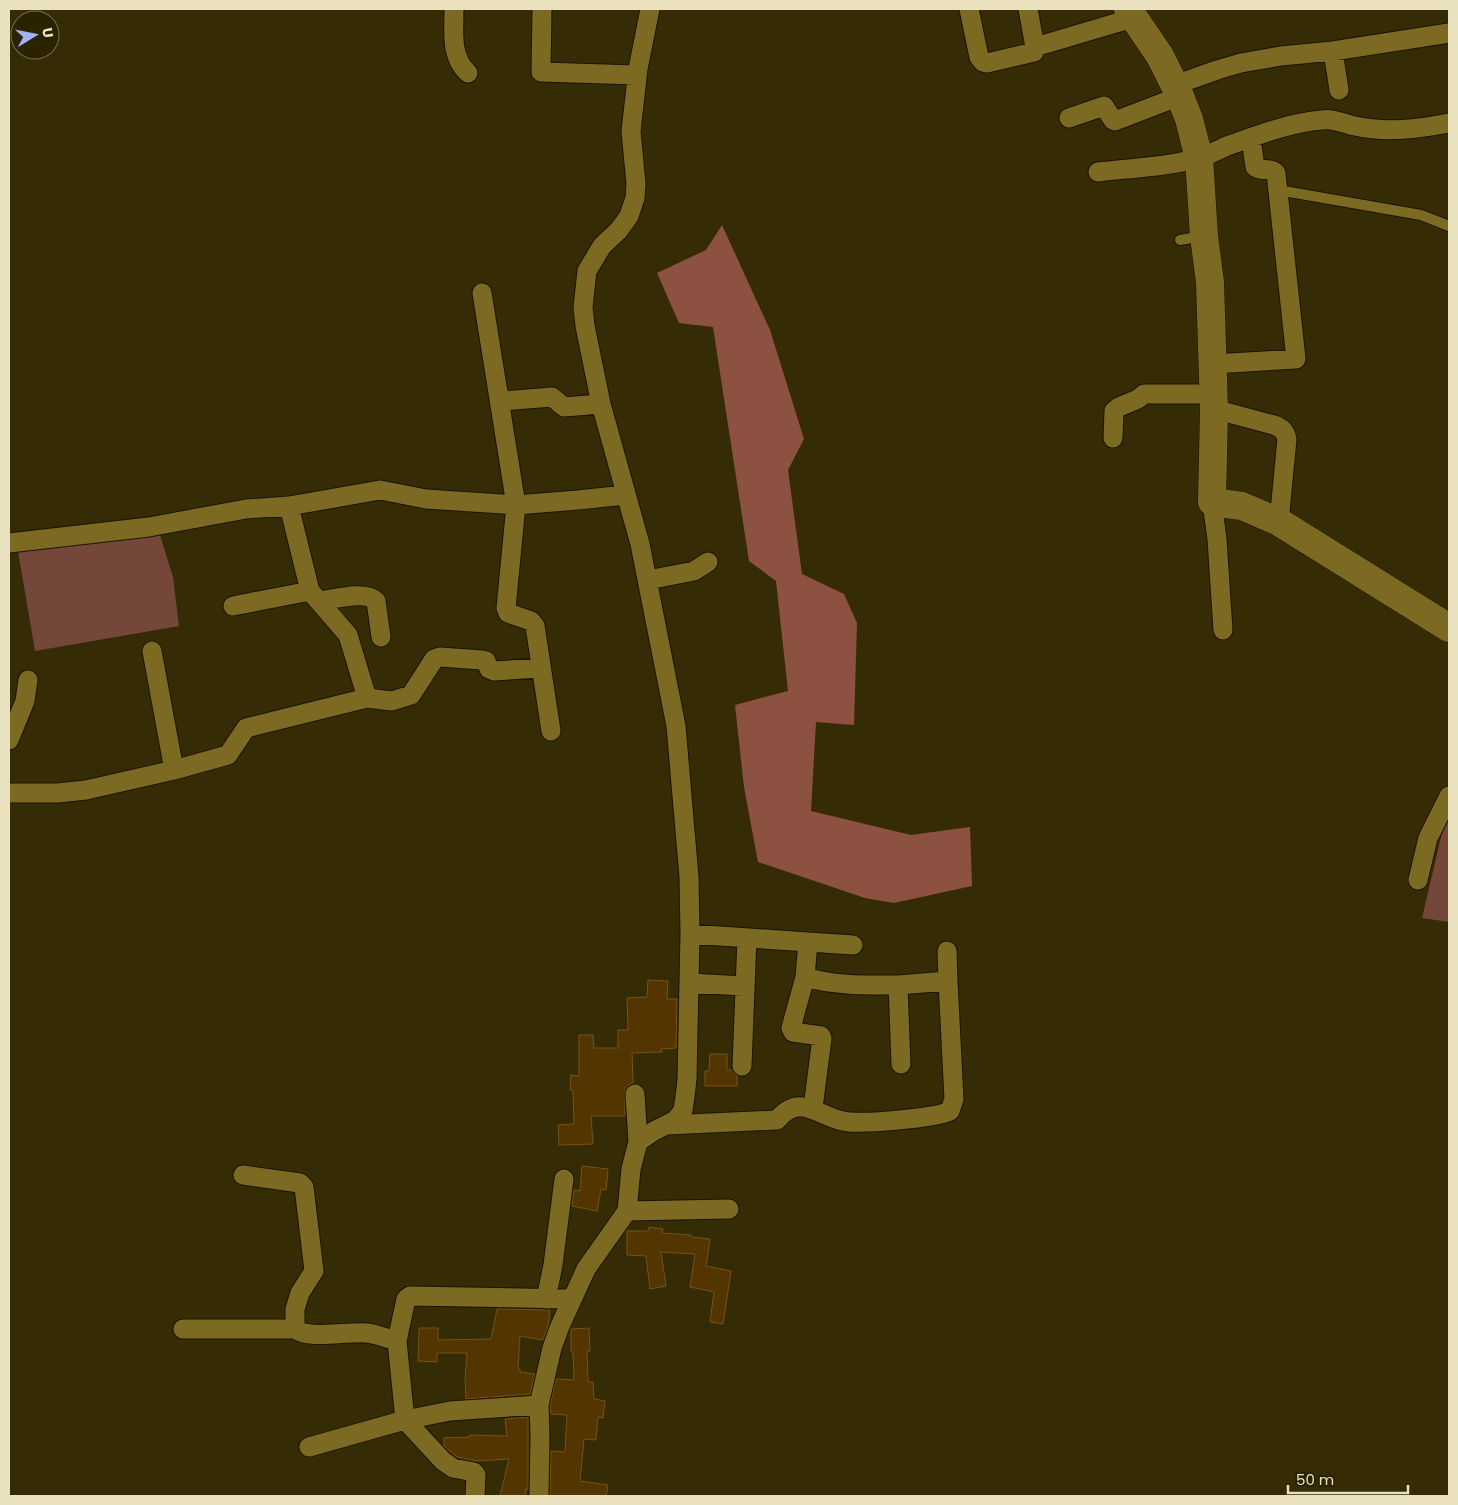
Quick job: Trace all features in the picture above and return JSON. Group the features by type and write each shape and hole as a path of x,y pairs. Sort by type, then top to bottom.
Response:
{"street":[{"path":"454,9 457,60 468,74"},
{"path":"542,9 542,72 638,72"},
{"path":"638,1142 679,1116 685,1097 690,934 686,828 676,726 648,580 640,544 601,404 585,326 584,298 587,271 602,246 619,230 628,216 635,198 636,184 631,131 638,72 650,9"},
{"path":"969,9 979,57 983,62 987,63 1034,52 1035,47 1028,9"},
{"path":"1035,47 1131,13 1160,56 1178,90 1199,158 1192,238 1210,282 1214,401 1212,502 1217,539 1223,630"},
{"path":"1069,118 1104,106 1115,121 1217,70 1241,63 1449,34"},
{"path":"1333,51 1339,90"},
{"path":"1098,172 1161,165 1199,158 1288,127 1323,119 1355,126 1398,130 1418,129 1449,123"},
{"path":"1213,364 1296,359 1275,171 1255,167 1251,139"},
{"path":"482,293 516,505 506,608 508,614 533,622 551,731"},
{"path":"1113,438 1114,412 1119,407 1138,399 1144,394 1214,401 1280,427 1287,439 1279,522"},
{"path":"500,401 552,397 564,407 601,404"},
{"path":"9,543 149,528 246,509 289,506 380,490 426,499 516,505 626,494"},
{"path":"1212,502 1242,506 1279,522 1449,628"},
{"path":"289,506 315,596 348,635 367,698"},
{"path":"648,580 694,571 708,562"},
{"path":"233,606 315,596 362,595 372,597 376,601 381,637"},
{"path":"152,651 174,770"},
{"path":"9,793 58,793 86,790 174,770 228,755 246,728 367,698 392,700 411,695 434,659 440,657 482,660 486,662 489,669 494,671 540,668"},
{"path":"9,740 25,701 28,680"},
{"path":"1418,880 1428,838 1449,796"},
{"path":"690,934 853,945"},
{"path":"742,1066 747,938"},
{"path":"808,942 805,977 791,1028 794,1032 821,1036 822,1038 813,1108"},
{"path":"667,1125 776,1120 784,1111 796,1107 813,1108 842,1121 858,1123 935,1115 950,1111 954,1099 947,951"},
{"path":"805,977 822,982 873,985 948,981"},
{"path":"689,983 744,986"},
{"path":"898,985 901,1064"},
{"path":"540,1496 538,1405 552,1348 586,1269 628,1211 631,1169 638,1142 636,1094"},
{"path":"243,1175 300,1183 304,1187 314,1271 300,1293 295,1309 295,1329"},
{"path":"546,1299 553,1265 564,1179"},
{"path":"628,1211 729,1209"},
{"path":"475,1496 476,1475 474,1472 453,1468 443,1461 405,1420 397,1341 406,1299 410,1296 572,1300"},
{"path":"183,1328 295,1329 300,1334 318,1335 368,1333 397,1341"},
{"path":"309,1447 405,1420 450,1411 538,1405"}],"lane":[{"path":"1278,190 1421,216 1449,226"}],"shaded area":[{"path":"722,225 770,330 804,439 788,470 802,574 844,594 857,623 854,725 816,722 811,811 911,835 970,827 972,886 894,903 865,898 758,862 744,787 735,705 788,691 776,581 749,561 713,327 679,323 657,273 706,250"},
{"path":"158,529 173,577 179,626 35,651 18,551"},
{"path":"1447,812 1449,812 1449,922 1422,918"}],"building":[{"path":"648,980 668,981 667,999 677,999 676,1048 661,1049 662,1052 632,1053 633,1083 625,1089 625,1116 591,1116 593,1144 559,1145 558,1125 574,1124 573,1090 570,1090 571,1075 579,1076 579,1035 593,1035 594,1048 618,1048 618,1030 628,1030 627,998 647,997"},
{"path":"710,1054 727,1054 727,1070 732,1070 737,1076 737,1086 705,1086 705,1071 709,1071"},
{"path":"582,1166 608,1169 606,1190 601,1189 597,1211 572,1206 574,1190 580,1191"},
{"path":"649,1227 663,1229 662,1233 691,1235 691,1237 710,1239 706,1266 731,1271 723,1324 710,1322 714,1292 690,1287 695,1254 661,1252 666,1286 650,1289 646,1256 627,1255 627,1231 648,1231"},
{"path":"497,1309 550,1310 548,1327 543,1340 520,1336 518,1369 520,1369 520,1372 535,1374 530,1394 466,1399 467,1353 437,1353 437,1362 418,1361 419,1328 438,1328 438,1340 491,1339"},
{"path":"589,1328 590,1351 587,1351 588,1382 593,1382 594,1399 605,1401 603,1418 598,1417 596,1440 584,1439 580,1481 608,1485 606,1496 550,1495 551,1451 565,1452 567,1415 551,1414 550,1406 556,1379 574,1380 571,1329"},
{"path":"528,1417 528,1490 525,1489 526,1496 500,1496 509,1459 477,1461 457,1457 444,1446 444,1438 470,1437 470,1435 507,1436 505,1419"}]}
